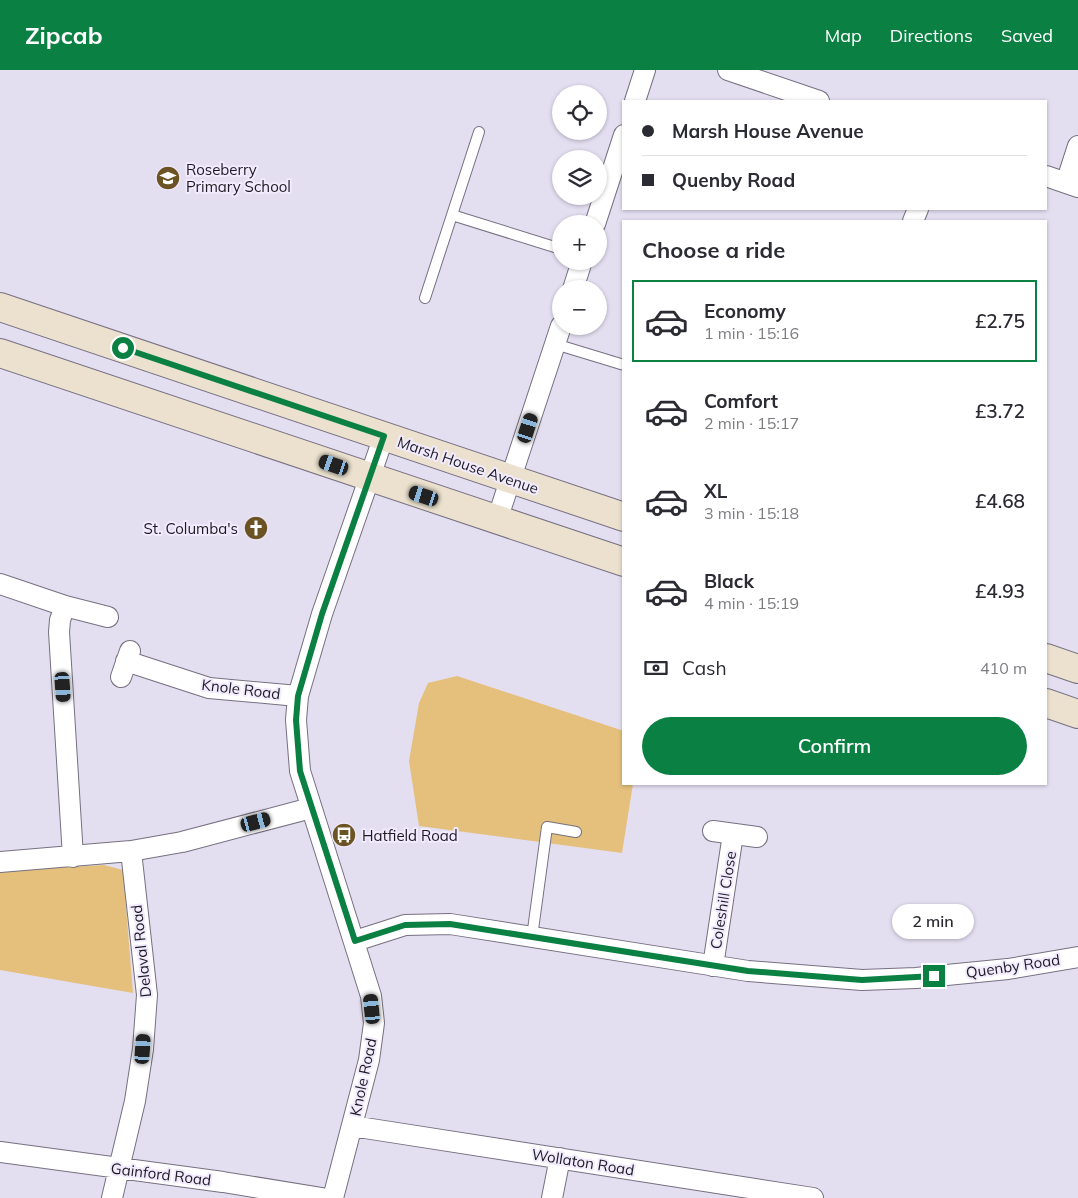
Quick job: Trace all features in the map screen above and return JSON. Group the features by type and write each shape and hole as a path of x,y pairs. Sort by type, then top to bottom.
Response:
{"street":[{"path":"635,100 645,70"},
{"path":"728,70 816,100"},
{"path":"598,215 622,141"},
{"path":"1047,176 1072,185 1078,146"},
{"name":"Marsh House Avenue","path":"0,307 622,516"},
{"path":"497,520 558,335"},
{"path":"0,353 622,561"},
{"name":"Knole Road","path":"333,1198 369,1060 374,1023 371,996 355,941 300,771 296,720 298,696 322,614 384,436"},
{"path":"0,584 65,606 108,617"},
{"path":"65,606 60,620 59,632 73,857"},
{"path":"1047,658 1078,669"},
{"name":"Knole Road","path":"126,663 209,688 298,696"},
{"path":"1047,703 1078,714"},
{"path":"0,862 130,851 182,842 311,808"},
{"name":"Coleshill Close","path":"713,831 758,837"},
{"name":"Coleshill Close","path":"713,966 733,834"},
{"name":"Delaval Road","path":"112,1198 136,1101 147,995 130,851"},
{"name":"Quenby Road","path":"355,941 405,925 450,924 744,971 862,980 916,978 1008,969 1078,957"},
{"name":"Wollaton Road","path":"352,1126 813,1198"},
{"name":"Gainford Road","path":"0,1152 223,1182 322,1198"},
{"path":"552,1198 560,1158"}],"lane":[{"path":"425,298 479,132"},
{"path":"452,215 552,246"},
{"path":"558,335 622,364"},
{"path":"532,937 547,827 576,832"}],"shaded area":[{"path":"457,676 622,730 622,785 633,785 622,853 419,826 409,761 419,703 428,683"},
{"path":"104,865 123,870 133,993 0,970 0,871"}],"place":[{"name":"Roseberry Primary School","path":"168,178"},
{"name":"St. Columba's","path":"256,528"},
{"name":"Hatfield Road","path":"344,835"}],"route":[{"path":"123,348 384,436 322,614 298,696 296,720 300,771 355,941 377,932 405,925 450,924 748,971 862,980 934,976"}]}
